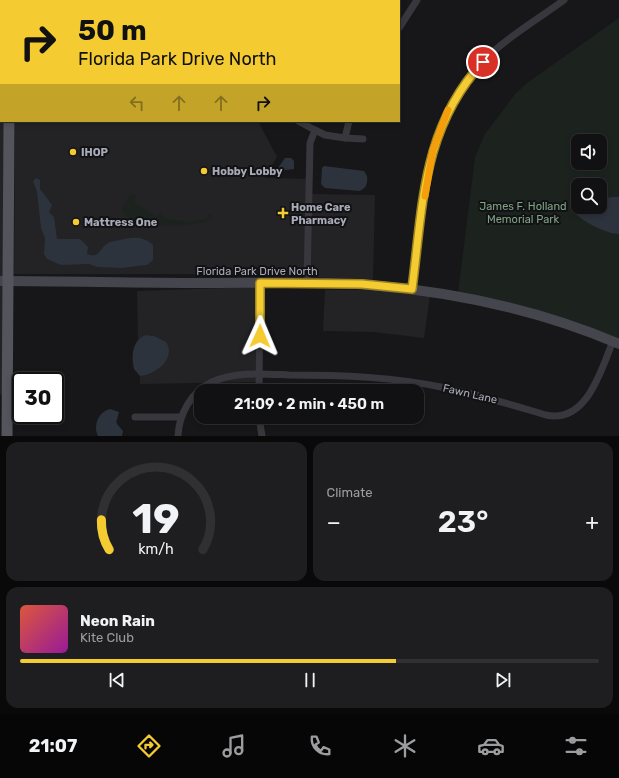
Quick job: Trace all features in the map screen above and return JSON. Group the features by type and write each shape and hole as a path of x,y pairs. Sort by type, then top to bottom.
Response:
{"main road":[{"path":"7,436 4,281 9,122"}],"street":[{"path":"400,26 417,0"},
{"path":"412,289 430,163 436,138 449,109 463,86 490,55 564,0"},
{"path":"300,122 325,135 363,139"},
{"path":"345,138 349,122"},
{"path":"307,284 308,152 315,130"},
{"name":"Florida Park Drive North","path":"4,281 362,284 412,289 477,300 538,315 568,324 616,343"},
{"path":"259,384 260,283"},
{"name":"Fawn Lane","path":"178,436 181,418 191,400 207,384 225,378 259,374 343,376 413,382 457,390 546,415 556,416 573,410 589,395 616,343"},
{"path":"135,417 181,418"},
{"path":"260,424 262,436"}],"shaded area":[{"path":"0,122 4,122 3,277 0,277"},
{"path":"15,122 259,122 277,157 265,178 312,179 312,194 375,195 373,280 249,274 14,274"},
{"path":"285,158 291,158 294,161 294,169 279,171 278,168"},
{"path":"324,166 364,171 367,176 366,185 359,191 325,188 321,184 322,168"},
{"path":"36,178 40,180 40,189 52,205 49,212 54,217 57,239 80,239 88,247 87,254 94,255 108,243 129,238 138,238 153,245 153,260 147,265 121,268 97,267 89,264 61,265 47,259 44,254 45,238 41,228 37,192 33,181"},
{"path":"619,197 619,234 607,232 593,226 576,214 607,214 607,198"},
{"path":"0,285 4,285 2,395 0,394"},
{"path":"255,287 256,382 140,384 140,376 146,375 154,336 146,335 138,340 137,291"},
{"path":"325,290 380,290 430,296 424,338 373,332 323,331"},
{"path":"146,335 154,336 166,342 169,348 169,354 167,360 158,369 152,373 140,376 134,369 133,354 135,345 141,337"},
{"path":"110,409 119,412 116,422 123,431 122,436 98,436 96,424 102,413"}],"green space":[{"name":"James F. Holland Memorial Park","path":"619,18 619,344 458,293 475,157 485,134 516,93 527,83"},
{"path":"131,194 136,196 134,202 157,217 162,212 163,218 187,222 207,219 208,214 211,214 212,217 208,221 190,225 156,225 141,223 131,219 122,212 122,209"}],"slow traffic":[{"path":"425,196 430,163 436,138 448,110"}],"place":[{"name":"IHOP","path":"73,152"},
{"name":"Hobby Lobby","path":"204,171"},
{"name":"Home Care Pharmacy","path":"283,213"},
{"name":"Mattress One","path":"76,222"}],"route":[{"path":"260,336 260,283 362,284 412,289 428,174 436,138 455,98 476,69 483,62"}]}
